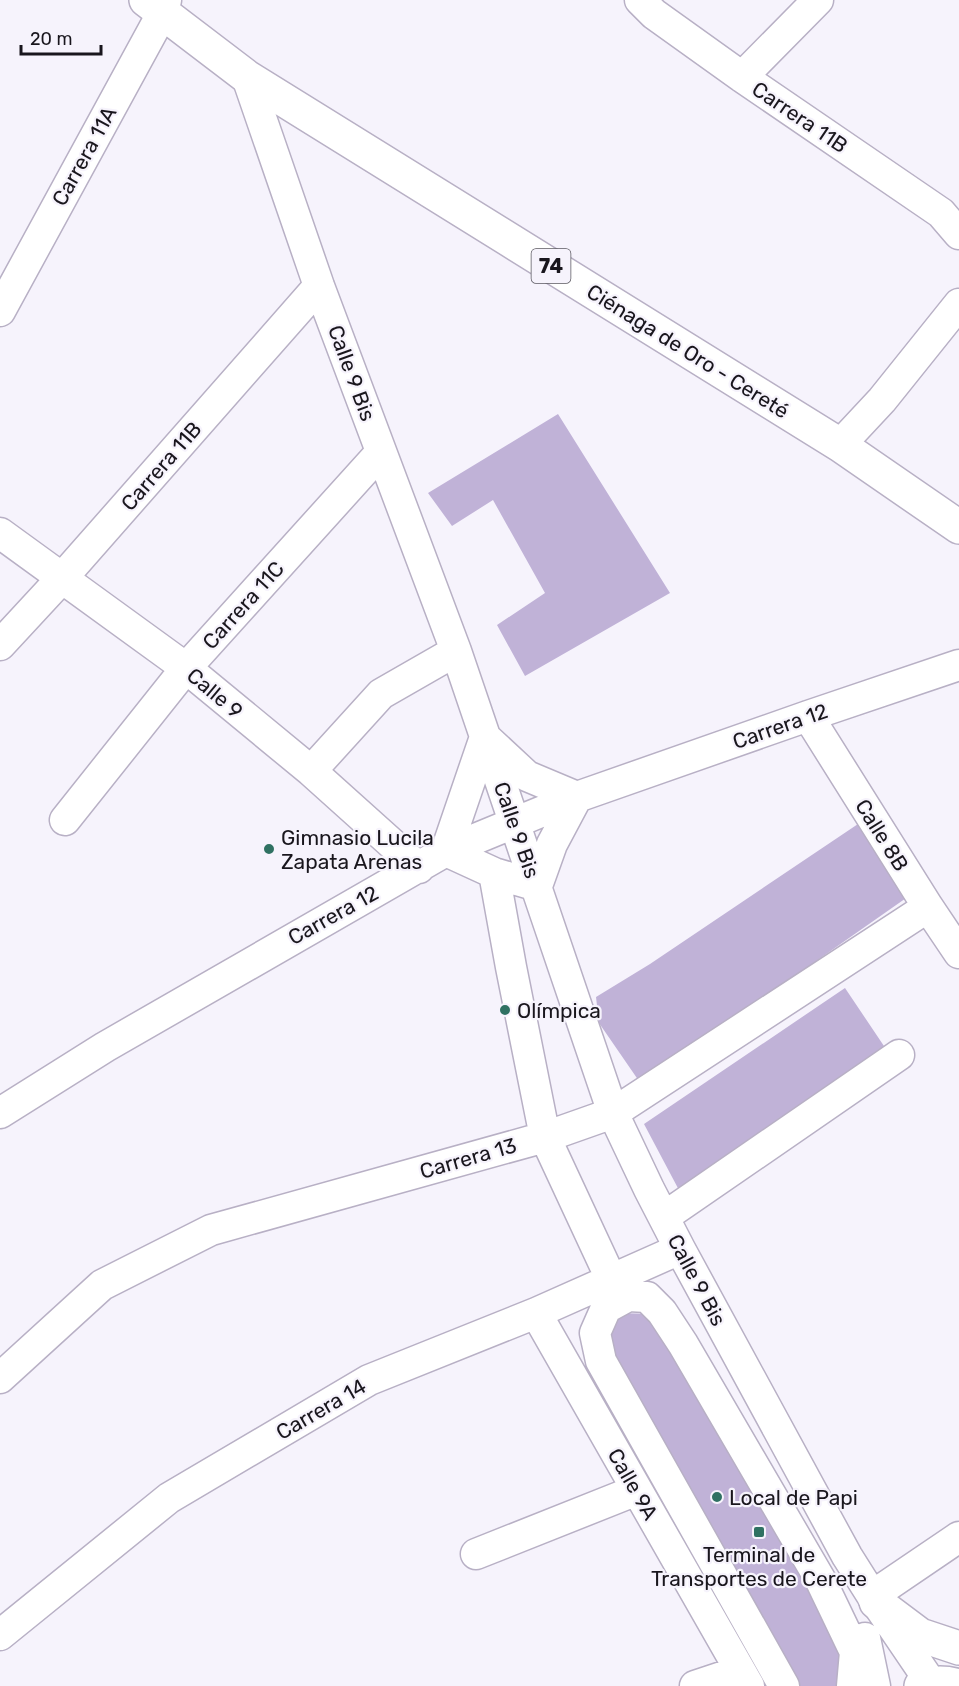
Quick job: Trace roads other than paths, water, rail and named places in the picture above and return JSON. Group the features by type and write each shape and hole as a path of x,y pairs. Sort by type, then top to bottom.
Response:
{"main road":[{"name":"Ciénaga de Oro - Cereté","path":"158,4 247,77 840,445 959,526"},
{"path":"870,1606 920,1635 959,1648"}],"street":[{"name":"Carrera 11B","path":"640,0 654,14 742,77 953,217"},
{"path":"742,77 818,0"},
{"name":"Carrera 11A","path":"0,311 158,4"},
{"name":"Calle 9 Bis","path":"247,77 319,286 456,651 613,1113 680,1249 847,1556 870,1606 937,1685"},
{"name":"Carrera 11B","path":"0,645 63,577 319,286"},
{"path":"840,445 882,400 959,304"},
{"name":"Carrera 11C","path":"65,820 186,668 381,452"},
{"name":"Calle 9","path":"0,533 186,668 310,771 419,868"},
{"path":"310,771 381,694 456,651"},
{"name":"Carrera 12","path":"0,1113 105,1047 446,851 577,797 959,665"},
{"name":"Calle 8B","path":"808,716 959,953"},
{"path":"485,737 527,776 577,797 552,844 537,886 494,873 446,851 485,737"},
{"path":"494,873 545,1137 616,1290 628,1296 647,1298 662,1312 820,1579 855,1652 852,1686"},
{"name":"Carrera 13","path":"0,1378 102,1286 211,1230 545,1137 613,1113 928,907"},
{"path":"664,1217 899,1055"},
{"name":"Carrera 14","path":"0,1635 169,1498 369,1380 536,1313 616,1290 680,1249"},
{"path":"616,1290 595,1333 601,1361 784,1686"},
{"name":"Calle 9A","path":"536,1313 744,1678"},
{"path":"476,1554 636,1490"},
{"path":"820,1579 870,1606 959,1537"},
{"name":"Calle 9 Bis","path":"870,1606 875,1686"},
{"path":"695,1686 744,1678"}],"place":[{"name":"Gimnasio Lucila Zapata Arenas","path":"269,849"},
{"name":"Olímpica","path":"505,1010"},
{"name":"Local de Papi","path":"717,1497"},
{"name":"Terminal de Transportes de Cerete","path":"759,1532"}]}
